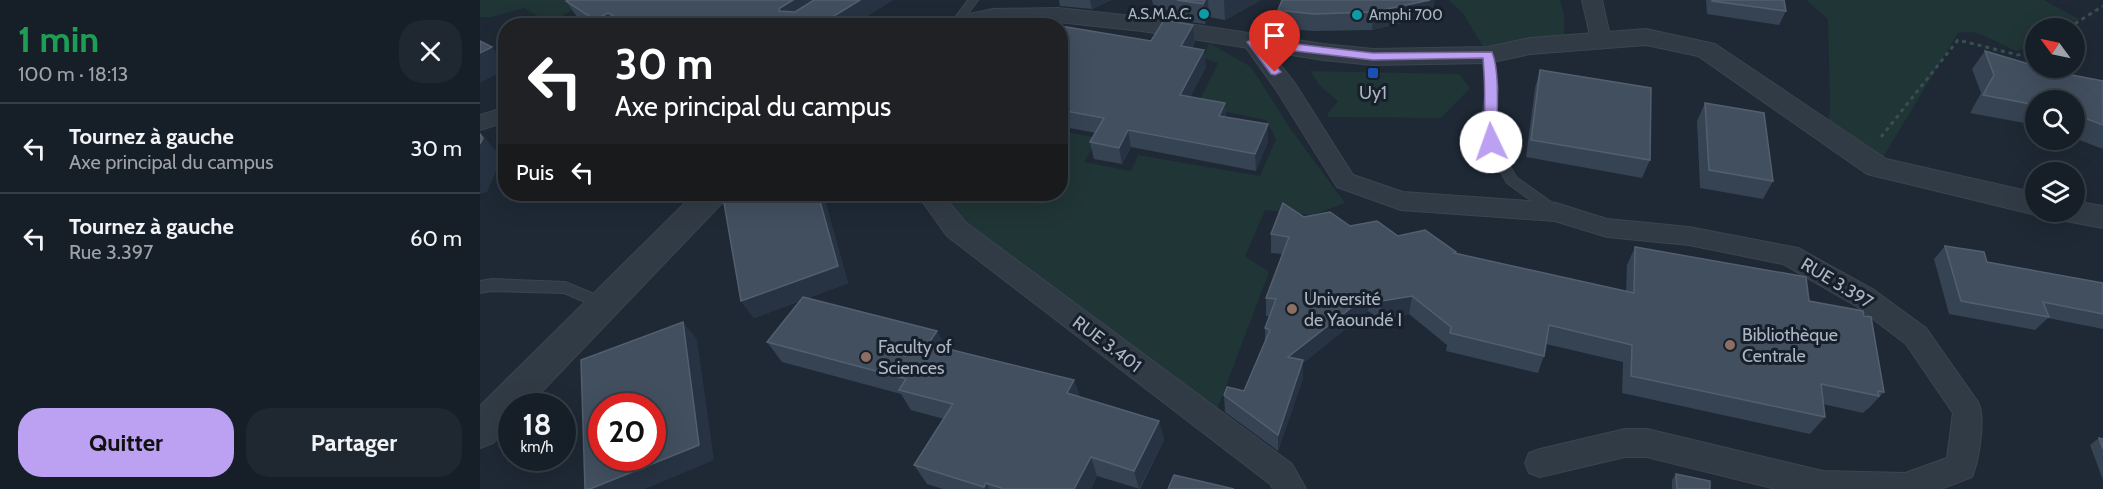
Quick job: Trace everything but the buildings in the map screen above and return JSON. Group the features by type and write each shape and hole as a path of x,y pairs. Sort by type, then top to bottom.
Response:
{"street":[{"path":"1592,0 1601,40"},
{"path":"982,18 1058,15 1142,24 1252,42 1373,57 1488,55 1530,46 1646,36 1707,50 1877,166 2025,201"},
{"name":"RUE 3.397","path":"1252,42 1286,87 1345,181 1401,201 1556,212 1607,228 1689,236 1789,255 1865,298 1916,336 1968,411 1961,467 1905,488 1823,486 1647,443 1625,443 1540,463"},
{"path":"480,123 498,117"},
{"path":"480,431 705,201"},
{"name":"RUE 3.401","path":"934,201 956,229 1281,474 1290,489"},
{"path":"2085,214 2103,217"}],"lane":[{"path":"956,18 973,0"},
{"path":"1488,55 1492,89 1491,142 1511,180 1556,212"},
{"path":"480,287 492,285 565,288 604,304"}],"path":[{"path":"2084,18 2103,6"},
{"path":"1885,132 1958,40 1969,40 2016,56 2025,55"}],"green space":[{"path":"480,0 593,0 557,18 541,18 524,8 492,17 480,17"},
{"path":"1448,0 1560,0 1564,14 1564,43 1488,55 1463,13"},
{"path":"1806,0 2044,0 2077,18 2025,18 2025,47 2017,51 1980,34 1958,33 1877,167 1827,132 1830,106 1828,19"},
{"path":"1209,43 1251,67 1292,131 1345,203 1313,215 1265,210 1245,256 1269,272 1212,423 956,229 934,201 1068,201 1068,132 1099,138 1084,162 1131,171 1138,155 1260,176 1276,139 1266,120 1197,106 1218,63 1203,58"},
{"path":"1310,71 1459,74 1470,88 1441,118 1328,117 1327,115 1338,101 1320,86"}],"place":[{"name":"A.S.M.A.C.","path":"1204,14"},
{"name":"Amphi 700","path":"1357,15"},
{"name":"Uy1","path":"1373,73"},
{"name":"Université de Yaoundé I","path":"1292,309"},
{"name":"Bibliothèque Centrale","path":"1730,345"},
{"name":"Faculty of Sciences","path":"866,357"}],"route":[{"path":"1275,72 1252,42 1373,57 1488,55 1492,89 1491,142"}]}
